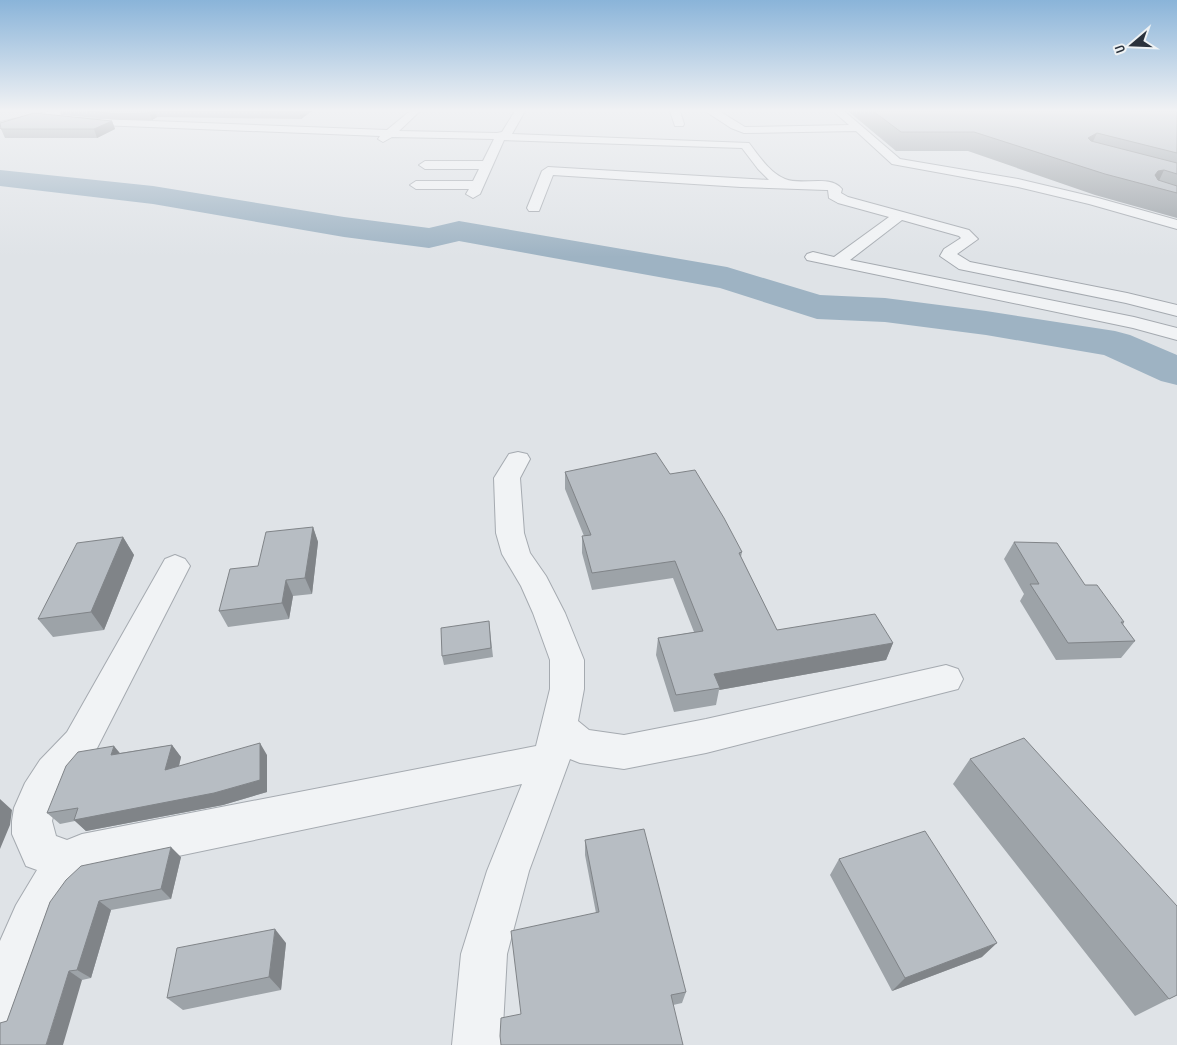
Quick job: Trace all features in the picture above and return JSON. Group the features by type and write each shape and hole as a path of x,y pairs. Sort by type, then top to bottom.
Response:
{"street":[{"path":"416,185 475,189 489,160"},
{"path":"756,160 774,179 786,184"},
{"path":"893,160 899,163 1018,183 1084,198 1177,225"},
{"path":"739,162 759,163"},
{"path":"425,165 487,165"},
{"path":"534,208 550,167 741,183 820,185 836,189 834,195 843,200 968,235 970,239 950,252 948,256 965,266 1127,298 1177,311"},
{"path":"837,262 900,215"},
{"path":"813,257 1134,323 1177,334"},
{"path":"477,1045 484,954 508,871 554,744 567,689 567,660 549,613 535,584 516,554 510,533 507,478 518,459"},
{"path":"70,863 41,852 33,833 34,809 58,767 80,744 175,566"},
{"path":"0,1000 35,911 70,863 82,856 554,744 624,752 706,736 946,679"}],"building":[{"path":"1061,160 1164,160 1177,163 1177,174 1164,170 1158,171 1155,175 1158,180 1177,186 1177,193"},
{"path":"656,453 670,474 695,470 742,552 739,553 777,630 875,614 893,643 714,674 720,688 676,695 658,638 703,631 675,561 592,573 582,536 591,535 565,472"},
{"path":"313,527 305,578 286,580 282,603 219,611 230,569 258,566 266,532"},
{"path":"123,537 91,612 38,619 77,543"},
{"path":"1014,542 1057,543 1085,585 1097,585 1124,622 1121,622 1135,641 1068,643 1030,584 1039,584"},
{"path":"489,621 491,648 442,656 441,628"},
{"path":"1024,738 1177,906 1177,995 1169,999 970,759"},
{"path":"260,743 260,780 214,793 74,820 78,808 47,813 66,766 78,752 114,746 111,755 172,745 165,770"},
{"path":"644,829 686,992 671,995 683,1045 501,1045 501,1018 521,1014 511,931 599,912 585,840"},
{"path":"925,831 997,943 905,978 839,859"},
{"path":"171,847 161,889 99,901 77,970 69,971 46,1045 0,1045 0,1023 7,1021 50,902 66,880 81,866"},
{"path":"275,929 269,977 167,998 177,948"}],"waterway":[{"path":"0,178 153,195 344,227 429,238 459,231 727,278 817,307 885,310 986,323 1115,344 1177,371"}]}
